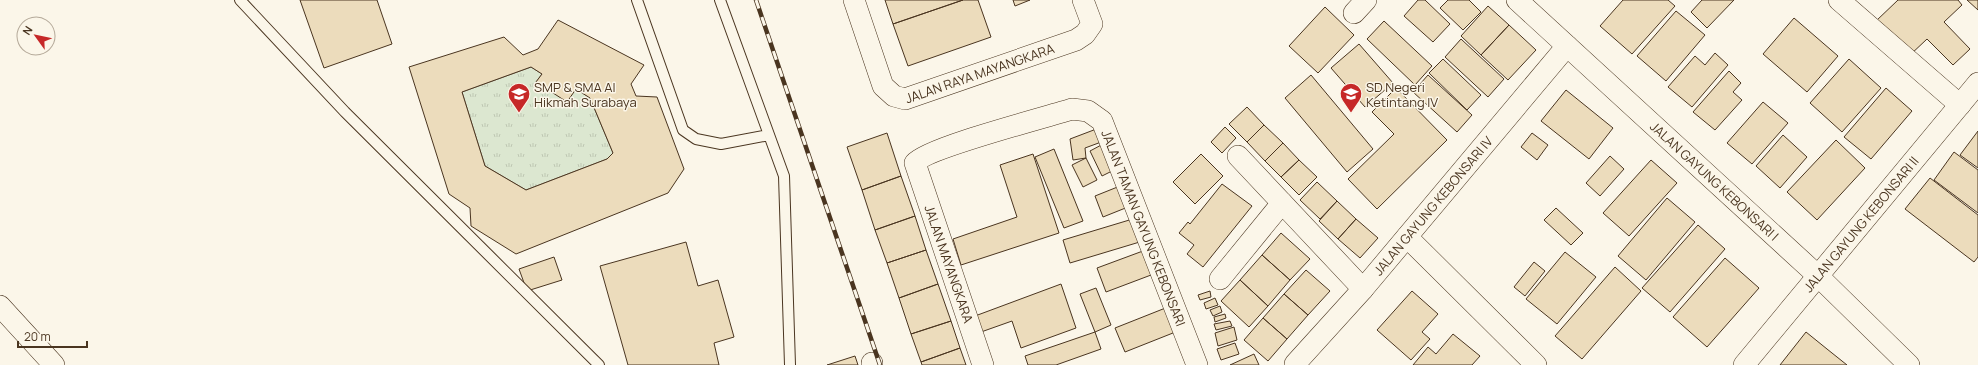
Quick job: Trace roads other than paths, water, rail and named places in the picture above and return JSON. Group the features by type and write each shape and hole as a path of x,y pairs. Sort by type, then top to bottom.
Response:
{"street":[{"name":"JALAN RAYA MAYANGKARA","path":"854,0 883,86 894,96 905,99 1076,40 1085,34 1092,24 1083,0"},
{"name":"JALAN GAYUNG KEBONSARI I","path":"1517,0 1817,275 1909,365"},
{"path":"1839,0 1960,105"},
{"name":"JALAN GAYUNG KEBONSARI IV","path":"1296,364 1363,289 1567,46"},
{"name":"JALAN GAYUNG KEBONSARI II","path":"1744,365 1817,275 1978,83"},
{"name":"JALAN TAMAN GAYUNG KEBONSARI","path":"915,163 922,157 952,145 1072,109 1088,111 1102,121 1197,365"},
{"path":"1238,156 1363,289"},
{"name":"JALAN MAYANGKARA","path":"915,163 983,365"},
{"path":"1220,279 1282,203"},
{"path":"1407,237 1536,365"},
{"path":"0,306 54,365"}],"lane":[{"path":"240,0 345,112 599,365"},
{"path":"637,0 683,130 696,139 721,144 769,135"},
{"path":"720,0 784,176 790,365"}],"railway":[{"path":"756,0 880,365"}],"place":[{"name":"SMP & SMA Al Hikmah Surabaya","path":"519,114"},
{"name":"SD Negeri Ketintang IV","path":"1351,114"}]}
